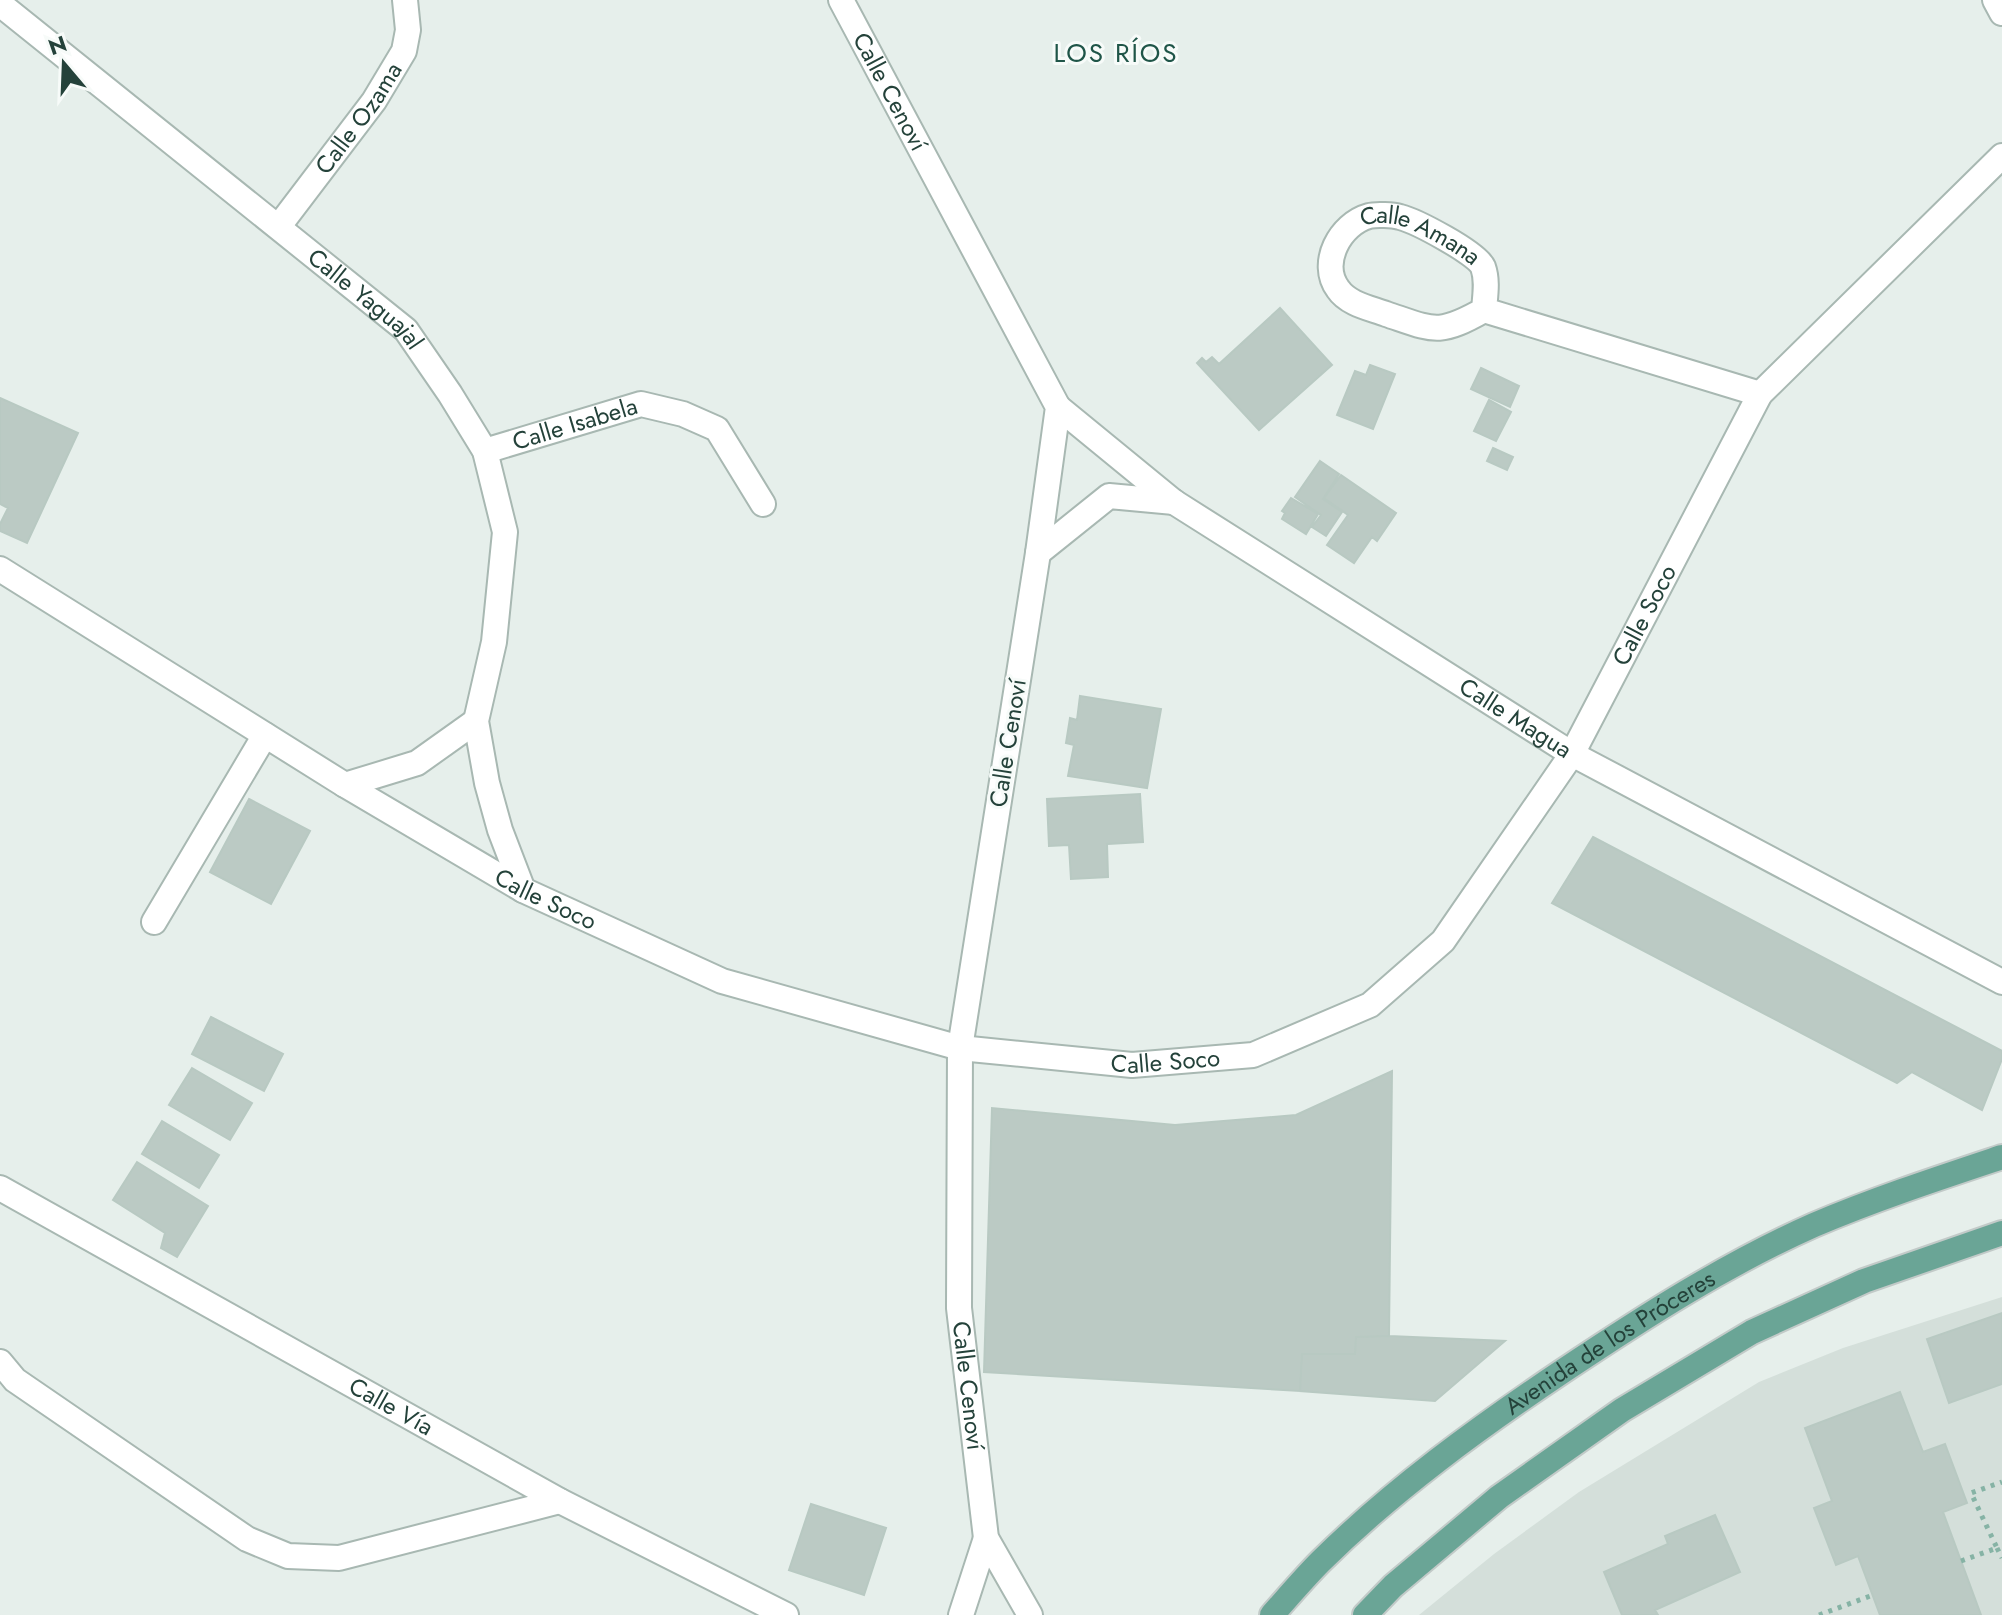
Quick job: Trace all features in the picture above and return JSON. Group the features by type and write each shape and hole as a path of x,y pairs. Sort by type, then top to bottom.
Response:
{"main road":[{"name":"Avenida de los Próceres","path":"1272,1615 1321,1561 1407,1484 1504,1410 1615,1336 1722,1271 1814,1225 2002,1157"},
{"path":"1365,1615 1393,1586 1499,1497 1622,1410 1752,1332 1864,1281 2002,1233"}],"street":[{"name":"Calle Ozama","path":"279,226 374,101 404,51 408,30 405,0"},
{"name":"Calle Cenoví","path":"841,0 1058,407 960,1048 959,1308 986,1538"},
{"path":"1995,0 2002,13"},
{"name":"Calle Yaguajal","path":"4,10 406,330 450,394 485,451 505,532 494,642 476,721"},
{"name":"Calle Soco","path":"0,569 345,785 523,890 722,981 960,1048 1132,1065 1253,1055 1370,1005 1443,941 1572,754 1760,394 2002,156"},
{"name":"Calle Amana","path":"1484,310 1486,279 1482,265 1471,252 1400,217 1369,216 1345,230 1333,249 1330,274 1338,291 1352,302 1442,330 1484,310 1760,394"},
{"name":"Calle Isabela","path":"485,451 641,404 683,414 717,429 763,504"},
{"name":"Calle Magua","path":"1058,407 1174,502 1572,754 2002,982"},
{"path":"1038,553 1109,496 1174,502"},
{"path":"345,785 417,763 476,721 487,783 500,830 523,890"},
{"path":"154,922 265,735"},
{"name":"Calle Vía","path":"0,1188 560,1501 786,1615"},
{"path":"0,1362 15,1380 247,1539 288,1556 339,1558 560,1501"},
{"path":"961,1615 986,1538"},
{"path":"986,1538 1030,1615"}],"path":[{"path":"2002,1482 1971,1493 2002,1558"},
{"path":"1961,1561 1997,1548"},
{"path":"1819,1615 1873,1595"}],"shaded area":[{"path":"2002,1297 2002,1615 1419,1615 1494,1554 1579,1492 1759,1382 1843,1348"}],"building":[{"path":"1280,308 1332,365 1259,430 1197,363 1202,358 1206,362 1212,357 1219,364"},
{"path":"1370,365 1395,374 1373,429 1337,415 1355,371 1366,375"},
{"path":"1481,368 1519,386 1510,407 1471,389"},
{"path":"0,398 78,433 27,543 0,531 8,508 0,504"},
{"path":"1489,400 1511,412 1496,441 1474,431"},
{"path":"1493,448 1513,457 1507,470 1487,461"},
{"path":"1320,461 1339,474 1323,499 1342,512 1326,536 1312,527 1321,515 1295,497"},
{"path":"1341,475 1396,513 1377,541 1372,537 1354,563 1327,545 1348,515 1324,498"},
{"path":"1291,498 1318,514 1306,534 1282,519 1285,513 1282,511"},
{"path":"1080,696 1161,709 1147,788 1068,776 1074,745 1066,743 1070,718 1077,720"},
{"path":"1140,794 1143,842 1107,844 1108,877 1071,879 1069,845 1049,846 1047,799"},
{"path":"249,799 310,831 271,904 210,872"},
{"path":"1593,837 2002,1051 2002,1059 1982,1110 1912,1072 1897,1083 1552,903"},
{"path":"211,1017 283,1054 264,1091 192,1054"},
{"path":"192,1068 252,1103 230,1140 169,1105"},
{"path":"1392,1071 1389,1336 1356,1337 1355,1354 1302,1354 1300,1391 984,1372 992,1108 1175,1125 1296,1115"},
{"path":"162,1121 219,1155 199,1188 142,1154"},
{"path":"137,1162 208,1206 177,1257 161,1248 165,1233 113,1200"},
{"path":"2002,1313 2002,1384 1949,1403 1927,1339"},
{"path":"1356,1337 1505,1341 1435,1401 1300,1391 1302,1354 1355,1354"},
{"path":"1900,1392 1923,1452 1945,1444 1967,1503 1943,1512 1981,1615 1880,1615 1858,1556 1836,1565 1814,1508 1832,1501 1805,1428"},
{"path":"811,1504 886,1528 864,1595 789,1570"},
{"path":"1715,1515 1740,1572 1655,1610 1658,1615 1622,1615 1604,1572 1668,1544 1665,1536"}],"district":[{"name":"LOS RÍOS","path":"1116,53"}]}
